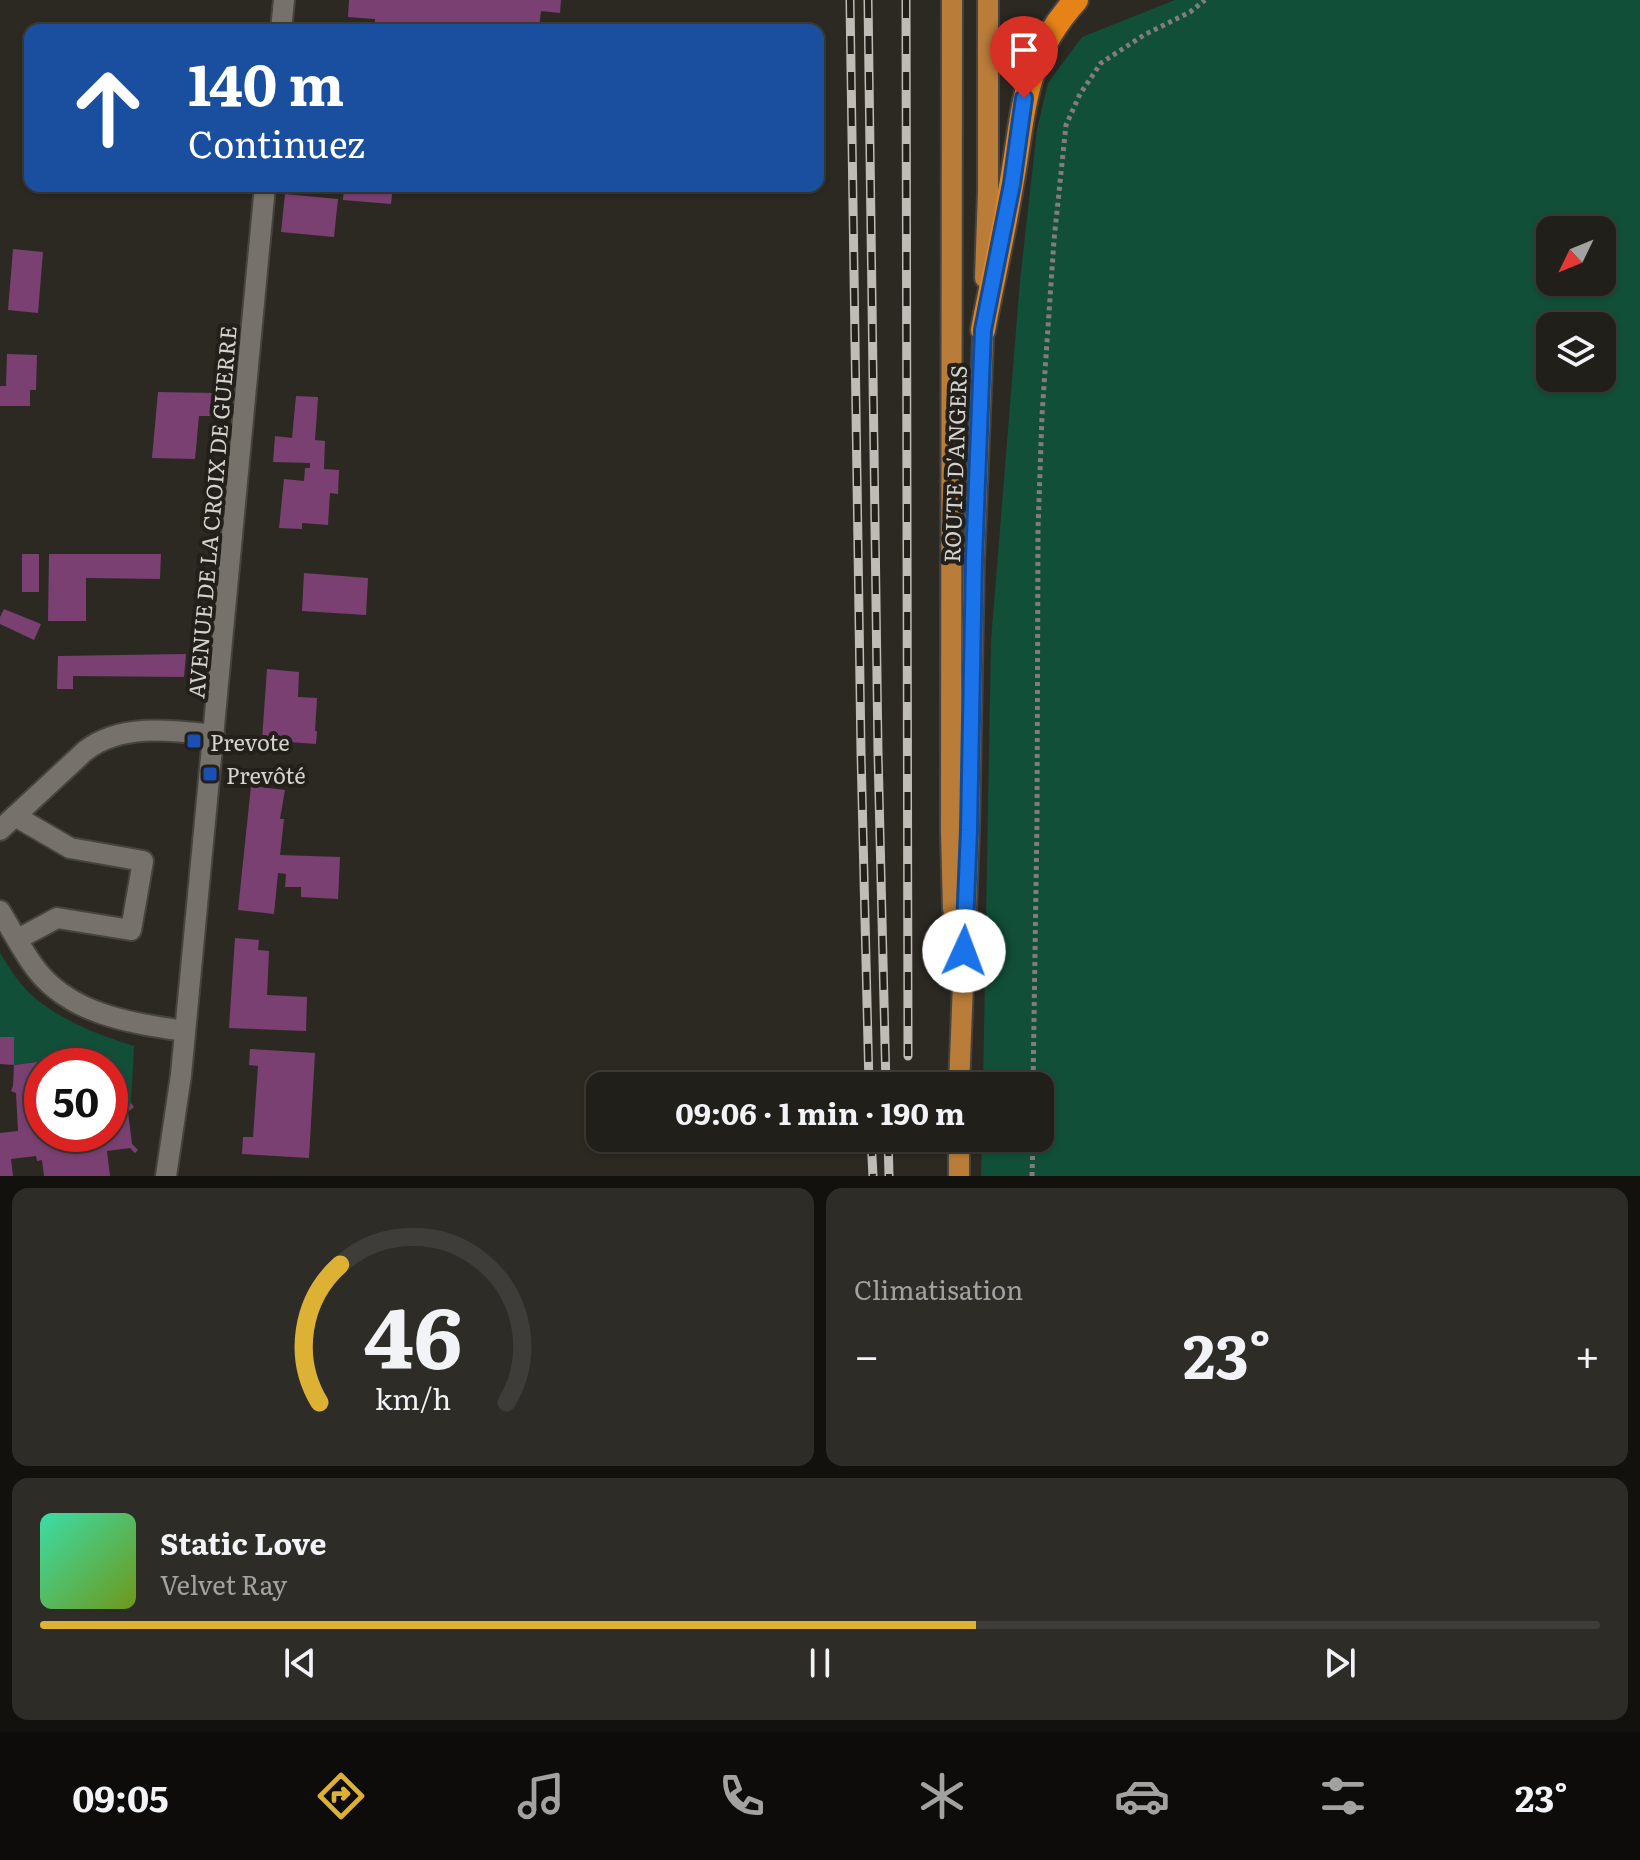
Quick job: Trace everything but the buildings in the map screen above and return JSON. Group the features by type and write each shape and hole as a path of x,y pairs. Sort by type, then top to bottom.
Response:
{"highway":[{"path":"983,330 1012,184 1024,98 1035,61 1053,27 1076,0"}],"main road":[{"name":"ROUTE D'ANGERS","path":"952,0 951,831 959,1072"},
{"name":"ROUTE D'ANGERS","path":"959,1072 988,191 988,0"},
{"path":"959,1152 959,1176"}],"street":[{"path":"282,24 284,0"},
{"name":"AVENUE DE LA CROIX DE GUERRE","path":"166,1176 181,1075 264,192"},
{"path":"0,830 96,742 136,731 214,735"},
{"path":"15,816 70,848 143,861 131,930 57,918 18,939"},
{"path":"0,911 34,967 51,986 70,1000 111,1016 185,1031"}],"path":[{"path":"1033,1072 1038,529 1054,240 1066,125 1080,94 1101,63 1144,35 1190,12 1205,0"},
{"path":"1032,1176 1033,1152"}],"green space":[{"path":"1175,0 1640,0 1640,1176 981,1176 982,1152 1054,1152 1054,1072 983,1072 991,641 1020,281 1037,129 1048,83 1082,37"},
{"path":"0,953 25,989 47,1007 83,1027 134,1046 131,1103 128,1105 128,1048 24,1048 24,1064 14,1065 14,1037 0,1037"}],"railway":[{"path":"850,0 869,1072"},
{"path":"868,0 886,1072"},
{"path":"906,0 908,1056"},
{"path":"872,1152 873,1176"},
{"path":"888,1152 889,1176"}],"place":[{"name":"Prevote","path":"194,741"},
{"name":"Prevôté","path":"210,774"}],"route":[{"path":"964,951 983,330 1012,184 1024,98"}]}
